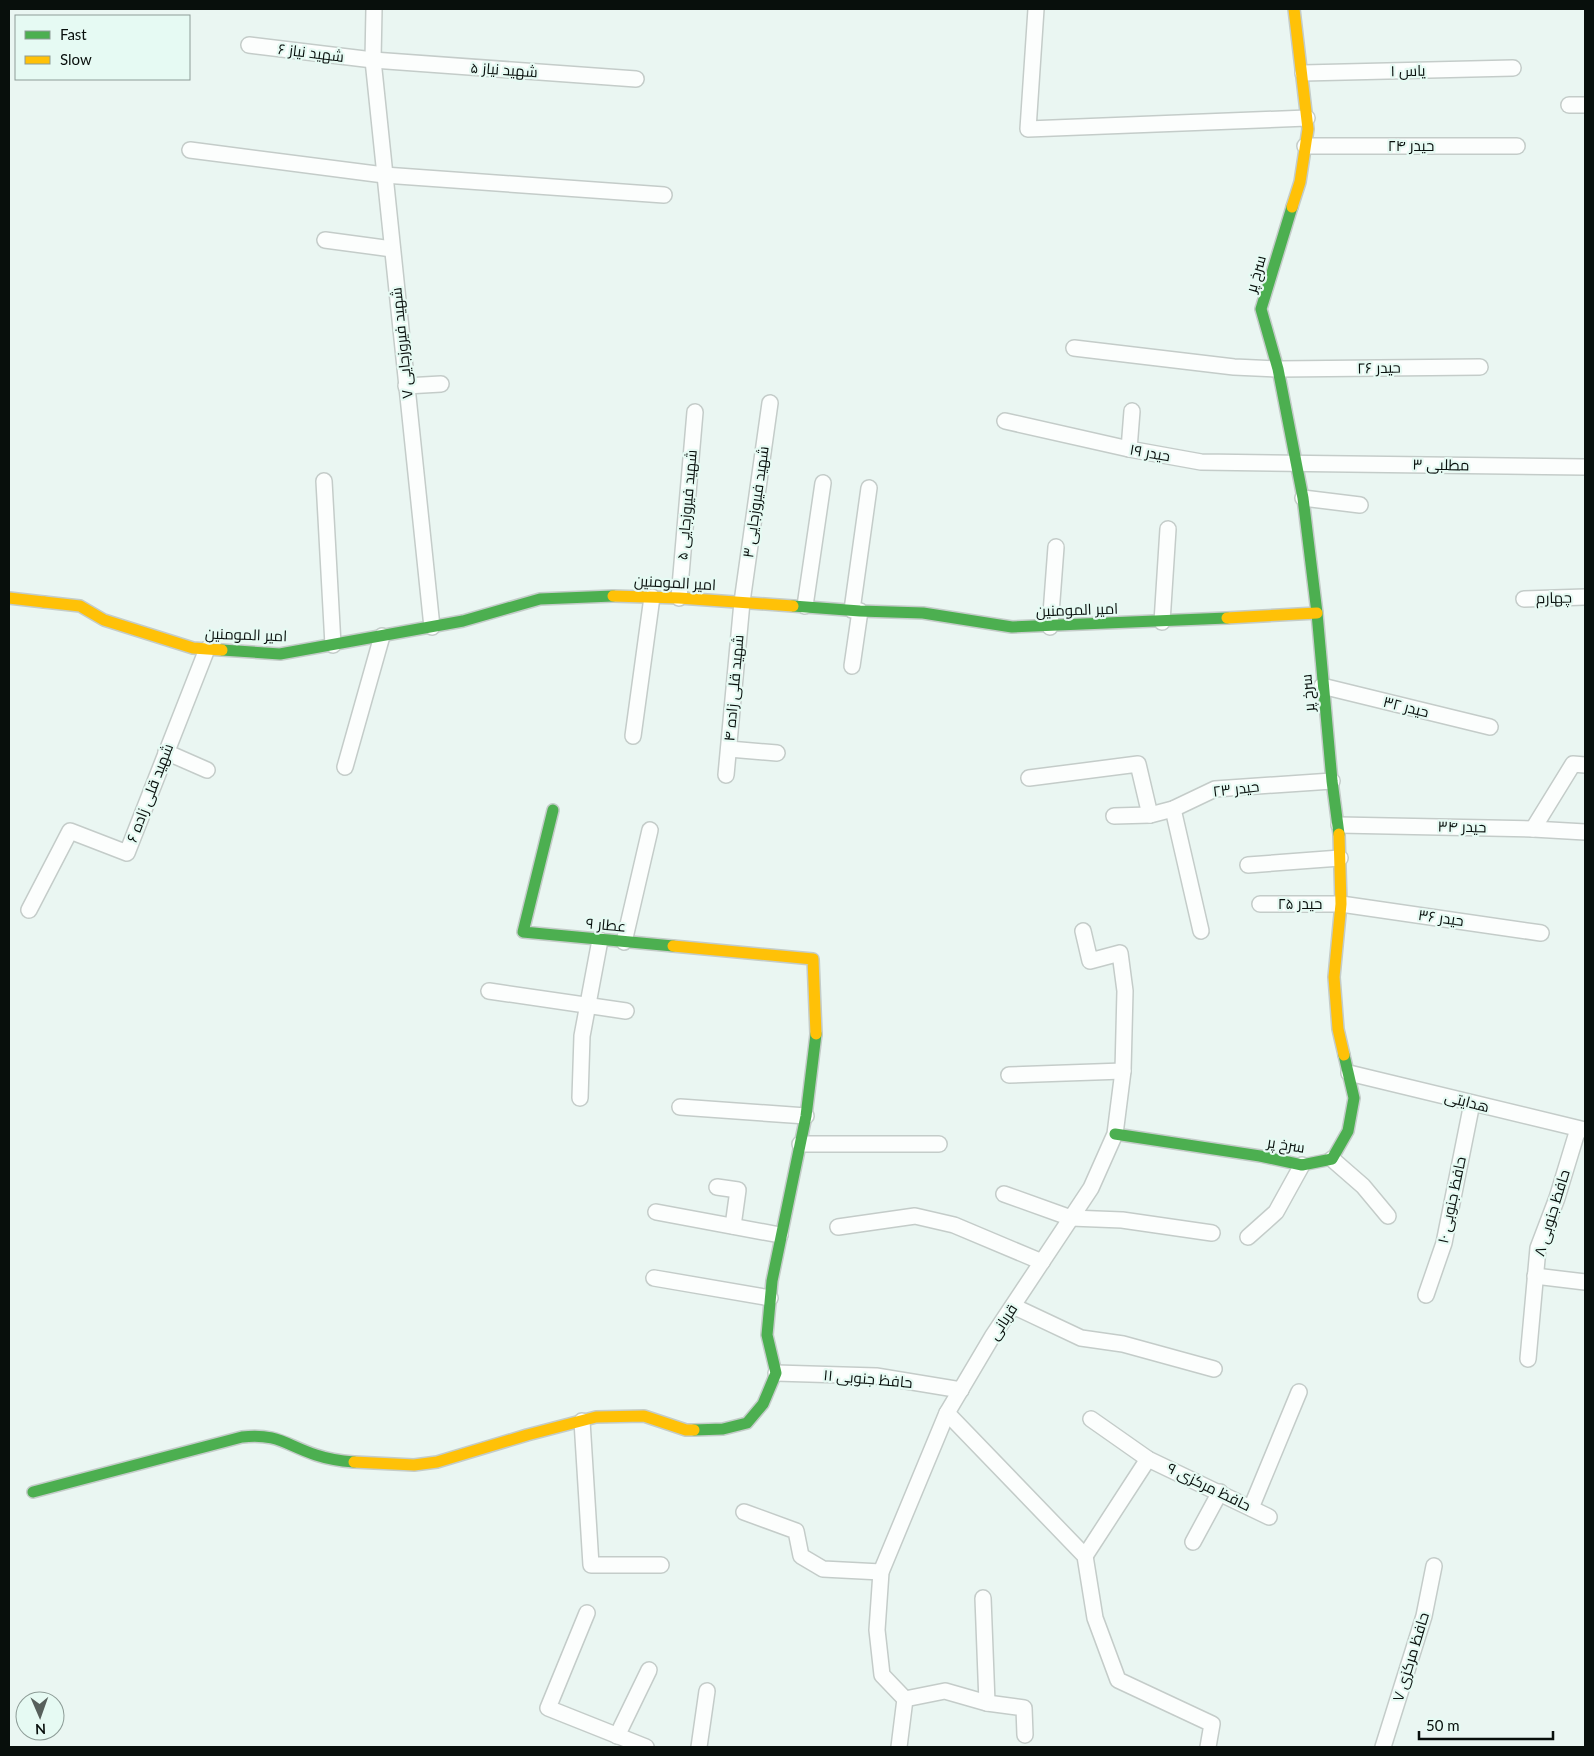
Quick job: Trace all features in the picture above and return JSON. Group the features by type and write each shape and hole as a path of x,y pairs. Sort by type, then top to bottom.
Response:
{"main road":[{"name":"سرخ پر","path":"1115,1134 1260,1156 1302,1165 1332,1159 1348,1131 1354,1098 1338,1029 1334,977 1340,904 1339,824 1332,781 1322,686 1317,613 1298,462 1278,369 1261,309 1300,182 1308,129 1303,73 1294,9"},
{"name":"امیر المومنین","path":"9,598 80,606 104,620 193,648 280,654 463,621 540,599 626,596 679,598 856,611 923,613 1012,627 1162,622 1317,613"},
{"name":"عطار ۹","path":"553,810 523,932 813,959 816,1041 806,1116"},
{"path":"33,1492 242,1437 259,1435 272,1437 316,1455 342,1461 414,1465 437,1462 527,1434 596,1417 644,1416 686,1430 723,1429 747,1423 763,1404 776,1374 767,1335 770,1298 780,1235 806,1116"}],"street":[{"name":"شهید فیروزجایی ۷","path":"374,9 372,60 432,627"},
{"path":"1036,9 1028,129 1307,118"},
{"name":"شهید نیاز ۶","path":"249,45 372,60"},
{"name":"شهید نیاز ۵","path":"372,60 636,79"},
{"name":"یاس ۱","path":"1303,73 1513,68"},
{"path":"1569,105 1585,105"},
{"name":"حیدر ۲۴","path":"1305,146 1517,146"},
{"path":"190,150 384,174 664,195"},
{"path":"326,240 392,249"},
{"name":"حیدر ۲۶","path":"1074,348 1234,366 1278,369 1480,367"},
{"path":"406,386 441,384"},
{"name":"شهید فیروزجایی ۳","path":"742,602 770,403"},
{"path":"1129,449 1132,411"},
{"name":"شهید فیروزجایی ۵","path":"679,598 695,412"},
{"name":"حیدر ۱۹","path":"1005,421 1129,449 1200,462 1298,462"},
{"name":"مطلبی ۳","path":"1298,462 1585,467"},
{"path":"324,481 333,645"},
{"path":"805,606 823,484"},
{"path":"852,666 869,488"},
{"path":"1303,498 1360,505"},
{"path":"1162,622 1168,530"},
{"path":"1050,627 1056,547"},
{"path":"633,736 652,597"},
{"name":"چهارم","path":"1524,598 1585,597"},
{"name":"شهید قلی زاده ۴","path":"726,775 742,602"},
{"path":"345,767 382,636"},
{"name":"شهید قلی زاده ۶","path":"28,910 70,831 127,853 207,649"},
{"name":"حیدر ۳۲","path":"1322,686 1490,727"},
{"path":"729,749 777,753"},
{"path":"166,752 207,770"},
{"path":"1029,778 1138,764 1150,815"},
{"path":"1533,829 1573,764 1585,765"},
{"name":"حیدر ۲۳","path":"1114,816 1150,815 1173,809 1215,789 1332,781"},
{"path":"1173,809 1201,931"},
{"name":"حیدر ۳۴","path":"1339,824 1585,832"},
{"path":"624,942 650,830"},
{"path":"1248,865 1340,858"},
{"name":"حیدر ۲۵","path":"1260,904 1340,904"},
{"name":"حیدر ۳۶","path":"1340,904 1541,933"},
{"name":"قربانی","path":"905,1700 882,1675 877,1630 881,1572 946,1413 1013,1306 1091,1188 1115,1134 1123,1071 1125,991 1120,953 1090,962 1084,931"},
{"path":"580,1098 582,1036 600,940"},
{"path":"490,991 626,1011"},
{"path":"1009,1075 1123,1071"},
{"name":"هدایتی","path":"1349,1073 1582,1130"},
{"name":"حافظ جنوبی ۱۰","path":"1426,1295 1444,1243 1472,1103"},
{"path":"680,1107 806,1116"},
{"name":"حافظ جنوبی ۸","path":"1528,1359 1538,1248 1582,1130"},
{"path":"800,1144 939,1144"},
{"path":"1332,1159 1363,1186 1388,1216"},
{"path":"1248,1237 1276,1212 1302,1165"},
{"path":"717,1187 738,1190 733,1226"},
{"path":"1004,1194 1071,1218 1122,1220 1212,1233"},
{"path":"656,1212 780,1235"},
{"path":"838,1227 915,1216 954,1225 1042,1262"},
{"path":"1535,1276 1585,1282"},
{"path":"654,1278 770,1298"},
{"path":"1013,1306 1081,1338 1123,1344 1214,1370"},
{"name":"حافظ جنوبی ۱۱","path":"776,1374 876,1376 961,1390"},
{"path":"1251,1508 1299,1392"},
{"path":"946,1413 1085,1556 1096,1618 1118,1680 1212,1724 1208,1747"},
{"name":"حافظ مرکزی ۹","path":"1091,1419 1148,1459 1220,1492 1268,1517"},
{"path":"582,1421 591,1565 661,1565"},
{"name":"حافظ مرکزی ۹","path":"1085,1556 1148,1459"},
{"path":"1193,1542 1220,1492"},
{"path":"744,1512 796,1531 800,1556 823,1569 881,1572"},
{"name":"حافظ مرکزی ۷","path":"1383,1747 1424,1616 1434,1566"},
{"path":"983,1598 987,1703"},
{"path":"586,1613 548,1708 646,1747"},
{"path":"617,1736 648,1670"},
{"path":"699,1747 707,1691"},
{"path":"899,1747 905,1700 945,1691 987,1703 1024,1708 1025,1735"}],"traffic: fast":[{"path":"1292,207 1261,309 1278,369 1303,498 1317,613 1332,781 1339,834"},
{"path":"222,650 280,654 463,621 540,599 613,596"},
{"path":"793,606 923,613 1012,627 1227,618"},
{"path":"553,810 523,932 673,946"},
{"path":"694,1430 723,1429 747,1423 763,1404 776,1373 767,1335 772,1281 806,1116 816,1034"},
{"path":"1115,1134 1260,1156 1302,1165 1332,1159 1348,1131 1354,1098 1344,1055"},
{"path":"33,1492 242,1437 273,1438 321,1456 354,1462"}],"traffic: slow":[{"path":"1292,207 1300,182 1308,129 1294,9"},
{"path":"613,596 679,598 793,606"},
{"path":"9,598 44,602"},
{"path":"44,602 80,606 104,620 193,648 222,650"},
{"path":"1227,618 1317,613"},
{"path":"1339,834 1341,904 1334,977 1338,1029 1344,1055"},
{"path":"673,946 813,959 816,1034"},
{"path":"354,1462 414,1465 437,1462 596,1417 644,1416 686,1430 694,1430"}]}
